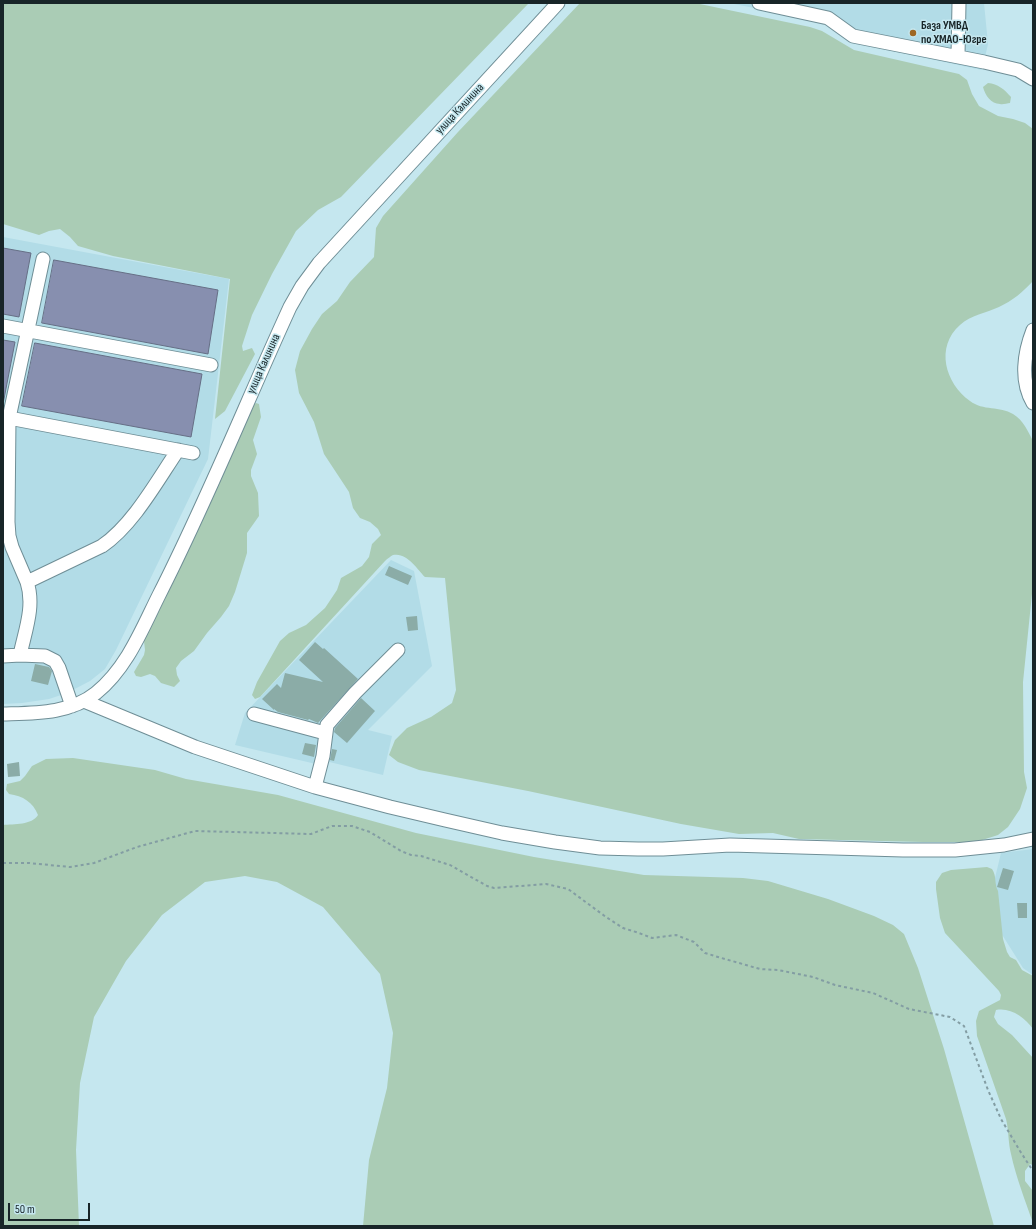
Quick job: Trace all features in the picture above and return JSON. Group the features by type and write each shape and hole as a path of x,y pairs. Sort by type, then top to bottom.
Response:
{"street":[{"name":"улица Калинина","path":"3,714 47,712 72,706 96,694 113,676 131,650 173,568 290,307 302,286 319,263 558,3"},
{"path":"759,3 828,18 852,36 958,56 1018,70 1033,79"},
{"path":"958,56 959,3"},
{"path":"20,656 30,612 30,592 9,536 6,418 28,330 43,259"},
{"path":"3,326 211,365"},
{"path":"1033,330 1026,354 1025,371 1028,392 1033,403"},
{"path":"6,418 193,453"},
{"path":"27,582 102,546 113,538 143,501 178,450"},
{"path":"315,786 323,756 327,725 398,650"},
{"path":"3,656 44,656 55,661 59,668 72,706"},
{"path":"84,701 194,747 315,786 390,807 502,833 600,848 663,849 730,844 903,850 955,850 1004,845 1033,839"},
{"path":"254,714 325,733"}],"path":[{"path":"3,863 29,863 70,868 94,863 137,848 195,831 311,834 332,826 352,826 370,832 406,853 450,865 487,886 494,888 546,884 568,889 623,928 652,938 676,935 694,942 705,953 718,957 760,969 778,970 813,977 836,985 873,993 909,1009 950,1017 964,1026 988,1090 1002,1119 1033,1171"}],"shaded area":[{"name":"База УМВД по ХМАО-Югре","path":"729,3 984,3 988,44 982,70 855,43 824,22"},
{"path":"3,237 229,279 208,459 116,650 105,669 90,681 67,693 49,699 3,704"},
{"path":"3,248 31,253 19,317 3,314"},
{"path":"54,260 218,290 208,354 42,323"},
{"path":"3,340 15,342 3,404"},
{"path":"35,343 202,374 191,437 22,406"},
{"path":"391,560 414,571 432,666 368,730 392,736 383,775 317,759 316,764 235,745 245,713"},
{"path":"1033,849 1033,975 1023,968 1001,933 994,882 1001,853"}],"green space":[{"path":"3,3 529,3 341,197 318,210 296,231 272,274 252,315 242,346 243,351 252,348 255,354 225,411 215,419 230,279 113,256 78,246 60,229 39,235 3,224"},
{"path":"580,3 695,3 810,27 822,31 854,50 959,74 967,80 972,94 979,106 998,116 1025,123 1033,129 1033,281 1008,302 974,316 960,325 952,334 946,354 946,364 949,375 954,385 961,393 975,404 1003,410 1017,416 1033,441 1033,584 1023,682 1024,772 1027,788 1020,809 1008,827 998,835 976,842 923,842 799,839 773,833 739,834 681,824 528,791 419,770 398,762 389,755 395,740 407,728 431,717 452,703 456,690 445,578 425,577 411,562 403,556 398,555 393,555 385,561 260,697 255,699 252,695 257,682 280,641 289,633 306,625 325,608 337,590 341,578 362,566 369,557 372,544 381,535 378,529 370,522 360,518 353,508 349,492 324,454 314,422 299,393 295,370 300,351 322,314 337,301 350,282 374,257 376,228 383,216 458,132"},
{"path":"988,83 1001,87 1011,97 1010,103 997,104 991,101 985,93 983,87"},
{"path":"256,403 259,404 261,417 253,440 257,454 251,470 251,476 258,493 259,516 247,533 247,553 229,606 194,651 181,661 176,668 180,681 174,687 161,683 155,676 150,674 141,677 136,676 134,672 144,655 144,641 147,630 252,406"},
{"path":"73,758 155,770 186,779 278,795 416,833 534,857 644,875 743,878 768,881 828,899 874,916 893,925 904,934 918,968 944,1049 994,1226 363,1226 369,1160 387,1088 393,1033 380,974 323,907 277,882 245,876 205,882 162,915 126,961 94,1017 80,1083 76,1150 79,1226 3,1226 3,825 32,821 38,815 36,810 27,800 19,796 9,794 6,790 7,784 20,781 32,766 46,759"},
{"path":"987,867 992,869 998,891 1003,939 1007,952 1010,957 1016,960 1022,970 1033,976 1033,1029 1022,1017 1007,1010 996,1010 994,1017 998,1024 1012,1035 1033,1058 1033,1165 1030,1164 1025,1171 1025,1181 1033,1191 1033,1223 1013,1163 1006,1119 977,1036 976,1021 979,1011 1000,1000 1001,995 945,933 940,918 936,889 936,882 942,873 951,870"}],"building":[{"path":"389,566 412,576 408,585 385,575"},
{"path":"417,616 418,630 408,631 406,617"},
{"path":"315,642 323,649 324,648 358,679 318,723 309,719 278,712 262,699 277,684 281,688 285,673 323,682 299,660"},
{"path":"35,664 49,667 52,671 48,685 31,681"},
{"path":"361,698 375,711 347,743 334,732 335,728"},
{"path":"305,743 316,745 314,757 302,754"},
{"path":"332,749 337,750 334,761 330,760"},
{"path":"19,762 20,776 8,777 7,764"},
{"path":"1003,868 1014,871 1008,890 997,887"},
{"path":"1017,903 1027,903 1027,918 1018,918"}],"place":[{"name":"База УМВД по ХМАО-Югре","path":"913,33"}]}
